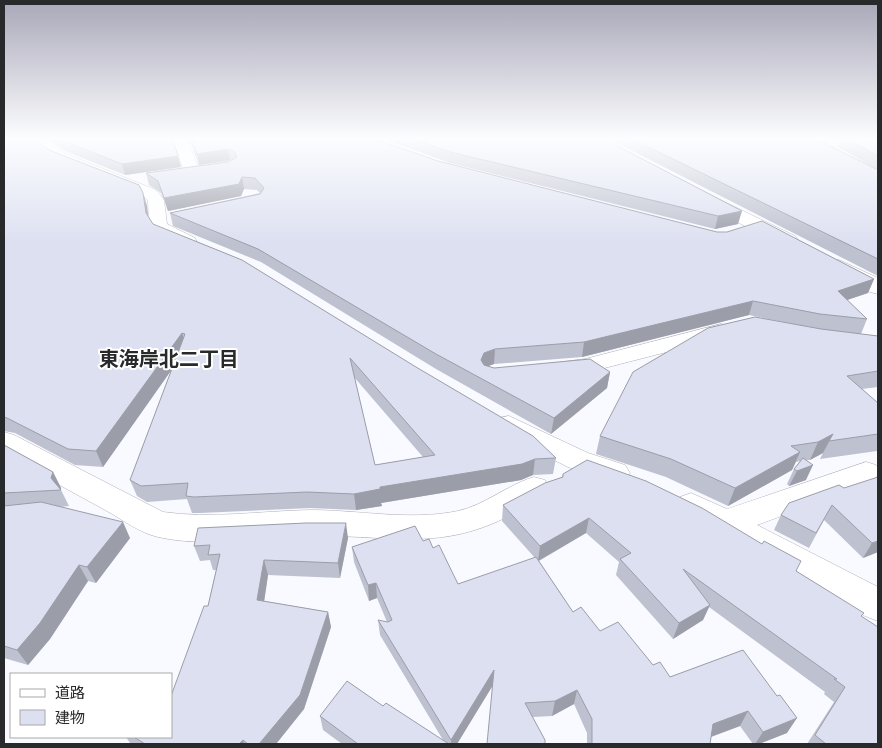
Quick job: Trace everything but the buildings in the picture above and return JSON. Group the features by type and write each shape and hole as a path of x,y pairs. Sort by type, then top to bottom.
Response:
{"street":[{"path":"101,173 150,193 166,218 158,226 163,231 206,248"},
{"path":"172,175 186,173"},
{"path":"124,182 153,178"},
{"path":"688,190 878,287"},
{"path":"739,233 759,226"},
{"path":"539,370 584,366 740,327"},
{"path":"493,416 541,443 578,460 650,486 728,522 878,605"},
{"path":"4,442 156,524 180,528 312,523 425,526 455,524 480,516 534,488"},
{"path":"728,522 866,473"}],"district":[{"name":"東海岸北二丁目","path":"169,358"}]}
